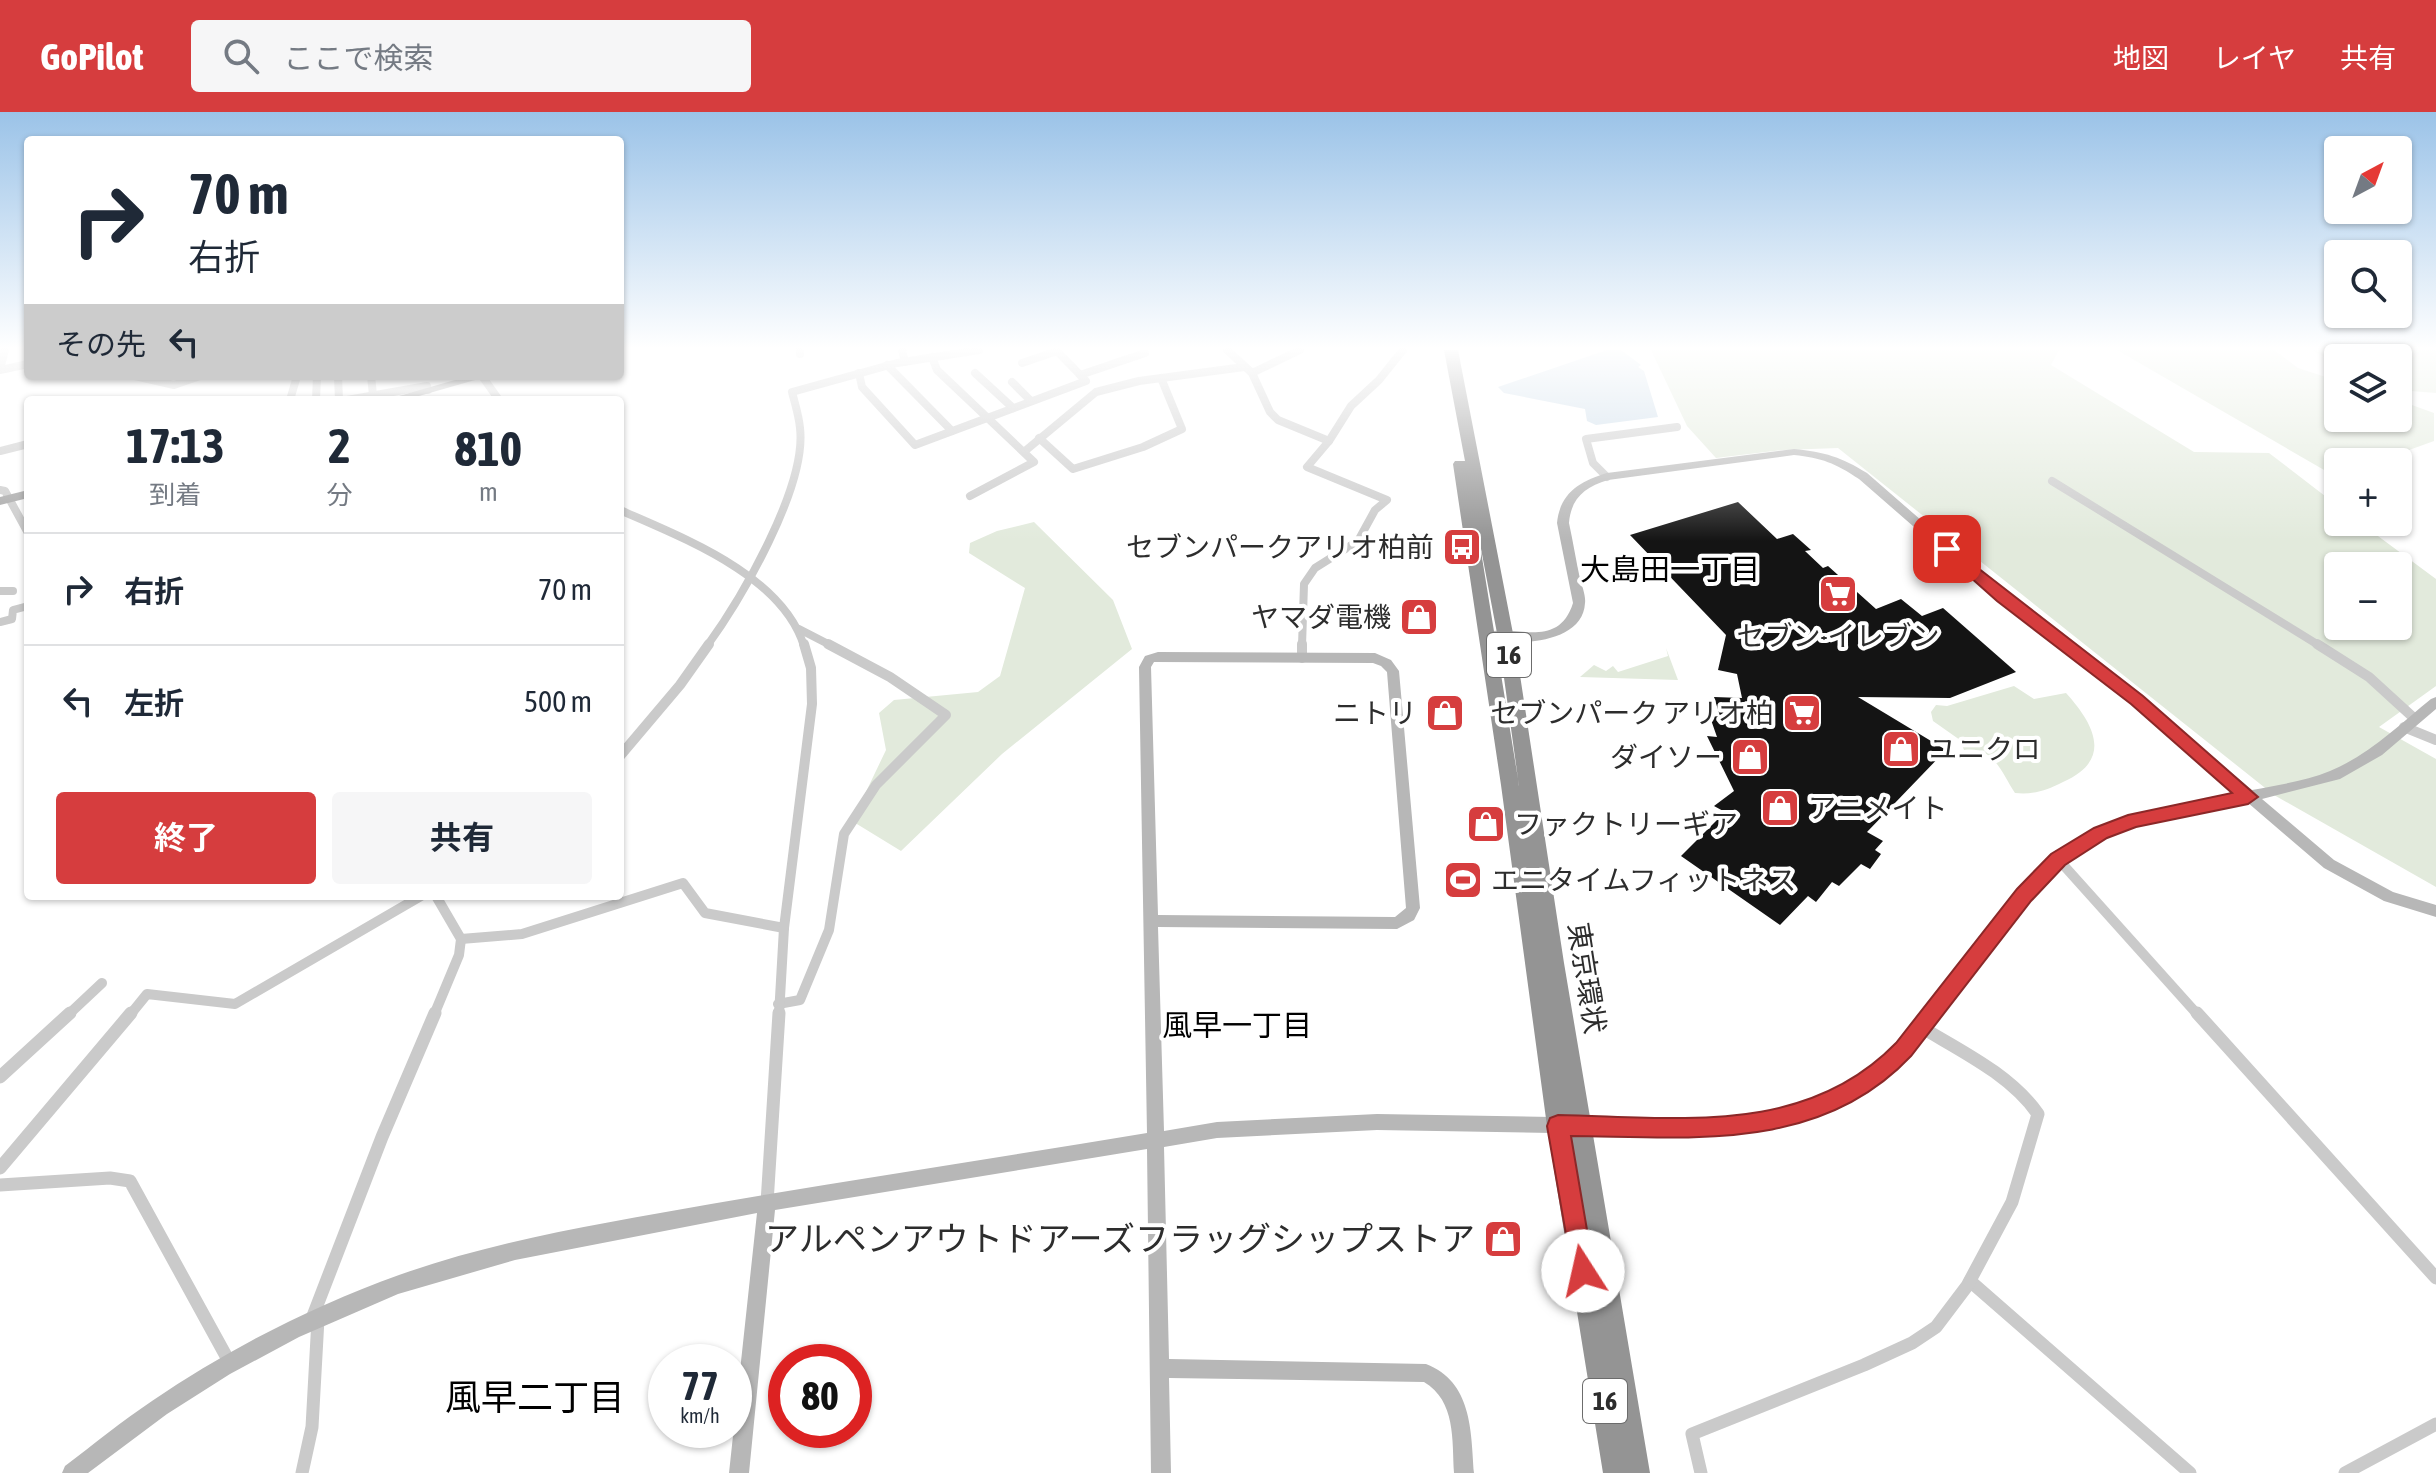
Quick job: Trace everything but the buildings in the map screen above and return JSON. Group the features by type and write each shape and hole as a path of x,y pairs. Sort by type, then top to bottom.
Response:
{"highway":[{"name":"東京環状","path":"1454,414 1497,636"},
{"name":"東京環状","path":"1461,414 1569,1126 1616,1473"},
{"name":"東京環状","path":"1569,1126 1637,1473"}],"main road":[{"path":"3,497 24,494"}],"street":[{"path":"624,751 695,665 752,576 779,522 796,471 801,444 801,414"},
{"path":"886,414 915,445 998,414"},
{"path":"935,414 952,431"},
{"path":"970,496 1034,462 984,414"},
{"path":"1025,451 1069,414"},
{"path":"1039,438 1073,469 1143,447 1182,429 1176,414"},
{"path":"1272,414 1278,420 1329,441"},
{"path":"1302,658 1301,593 1309,575 1358,541 1375,510 1387,502 1385,498 1307,467 1346,414"},
{"path":"1607,477 1588,453 1586,439 1677,427"},
{"path":"0,451 24,445"},
{"path":"1497,636 1556,633 1570,625 1577,616 1579,603 1563,523 1564,510 1573,492 1607,477 1794,452 1814,453 1841,462 1863,476 2003,598 2137,700 2248,797 2339,870 2389,897 2436,911"},
{"path":"2052,481 2369,677 2410,723 2436,740"},
{"path":"3,497 24,527"},
{"path":"624,514 686,539 752,576 799,629 890,677 946,715 876,785 844,834 829,930 800,1000 778,1004"},
{"path":"0,591 13,591"},
{"path":"0,622 12,619 13,610 24,607"},
{"path":"739,1473 767,1203 784,928 812,704 811,668 799,629"},
{"path":"1150,921 1397,923 1409,916 1413,908 1393,671 1386,663 1375,658 1158,657 1147,662 1150,921 1161,1473"},
{"path":"72,1473 161,1406 314,1321 398,1285 477,1261 767,1203 1217,1130 1330,1123 1723,1128 1791,1116 1834,1102 1884,1069 1921,1027 2024,895 2058,859 2100,833 2134,820 2248,797 2335,775 2377,751 2436,702"},
{"path":"2058,859 2436,1278"},
{"path":"461,939 522,934 683,883 705,913 784,928"},
{"path":"0,1168 147,994 235,1004 414,900"},
{"path":"302,1473 312,1427 314,1321 382,1137 454,969 461,939 438,900"},
{"path":"0,1077 102,983"},
{"path":"1701,1473 1692,1434 1912,1343 1936,1327 1970,1281 2012,1202 2038,1114 2020,1093 1921,1027"},
{"path":"0,1185 110,1178 130,1181 231,1365"},
{"path":"1970,1281 2190,1473"},
{"path":"1160,1368 1426,1373 1442,1380 1453,1394 1460,1422 1464,1473"},
{"path":"2345,1473 2436,1424"}],"shaded area":[{"path":"1681,414 2131,414 2194,452 2269,453 2324,495 2324,536 2378,536 2400,552 2324,552 2324,640 2412,640 2412,561 2436,579 2436,686 2379,727 2436,759 2436,887 2274,795 1838,448 1783,450 1716,458 1687,426"},
{"path":"2227,414 2324,414 2324,432 2412,432 2412,414 2434,414 2434,441 2412,449 2324,448 2324,470"},
{"path":"1034,522 1113,600 1132,649 1002,754 901,851 852,821 886,750 879,713 894,700 978,692 1000,676 1025,588 969,553 970,543 997,531"},
{"path":"1666,648 1678,680 1580,677 1594,665 1606,671 1613,666 1618,672 1668,656"},
{"path":"2014,686 2034,699 2066,693 2091,729 2094,753 2089,763 2079,773 2046,790 2015,793 1990,756 1964,750 1960,740 1933,721 1931,712 1936,705 1947,706"}],"water":[{"path":"1586,414 1657,414 1658,417 1596,425 1587,421"}],"place":[{"name":"セブンパークアリオ柏前","path":"1462,547"},
{"name":"セブン-イレブン","path":"1838,594"},
{"name":"ヤマダ電機","path":"1419,617"},
{"name":"ニトリ","path":"1445,713"},
{"name":"セブンパーク アリオ柏","path":"1802,713"},
{"name":"ユニクロ","path":"1901,749"},
{"name":"ダイソー","path":"1750,757"},
{"name":"アニメイト","path":"1780,808"},
{"name":"ファクトリーギア","path":"1486,824"},
{"name":"エニタイムフィットネス","path":"1463,880"},
{"name":"アルペンアウトドアーズフラッグシップストア","path":"1503,1239"}],"district":[{"name":"大島田一丁目","path":"1670,570"},
{"name":"風早一丁目","path":"1237,1026"},
{"name":"風早二丁目","path":"535,1397"}],"route":[{"path":"1583,1271 1558,1126 1723,1128 1791,1116 1834,1102 1884,1069 1903,1049 2024,895 2058,859 2100,833 2134,820 2196,805 2248,797 2137,700 2003,598 1947,549"}]}
